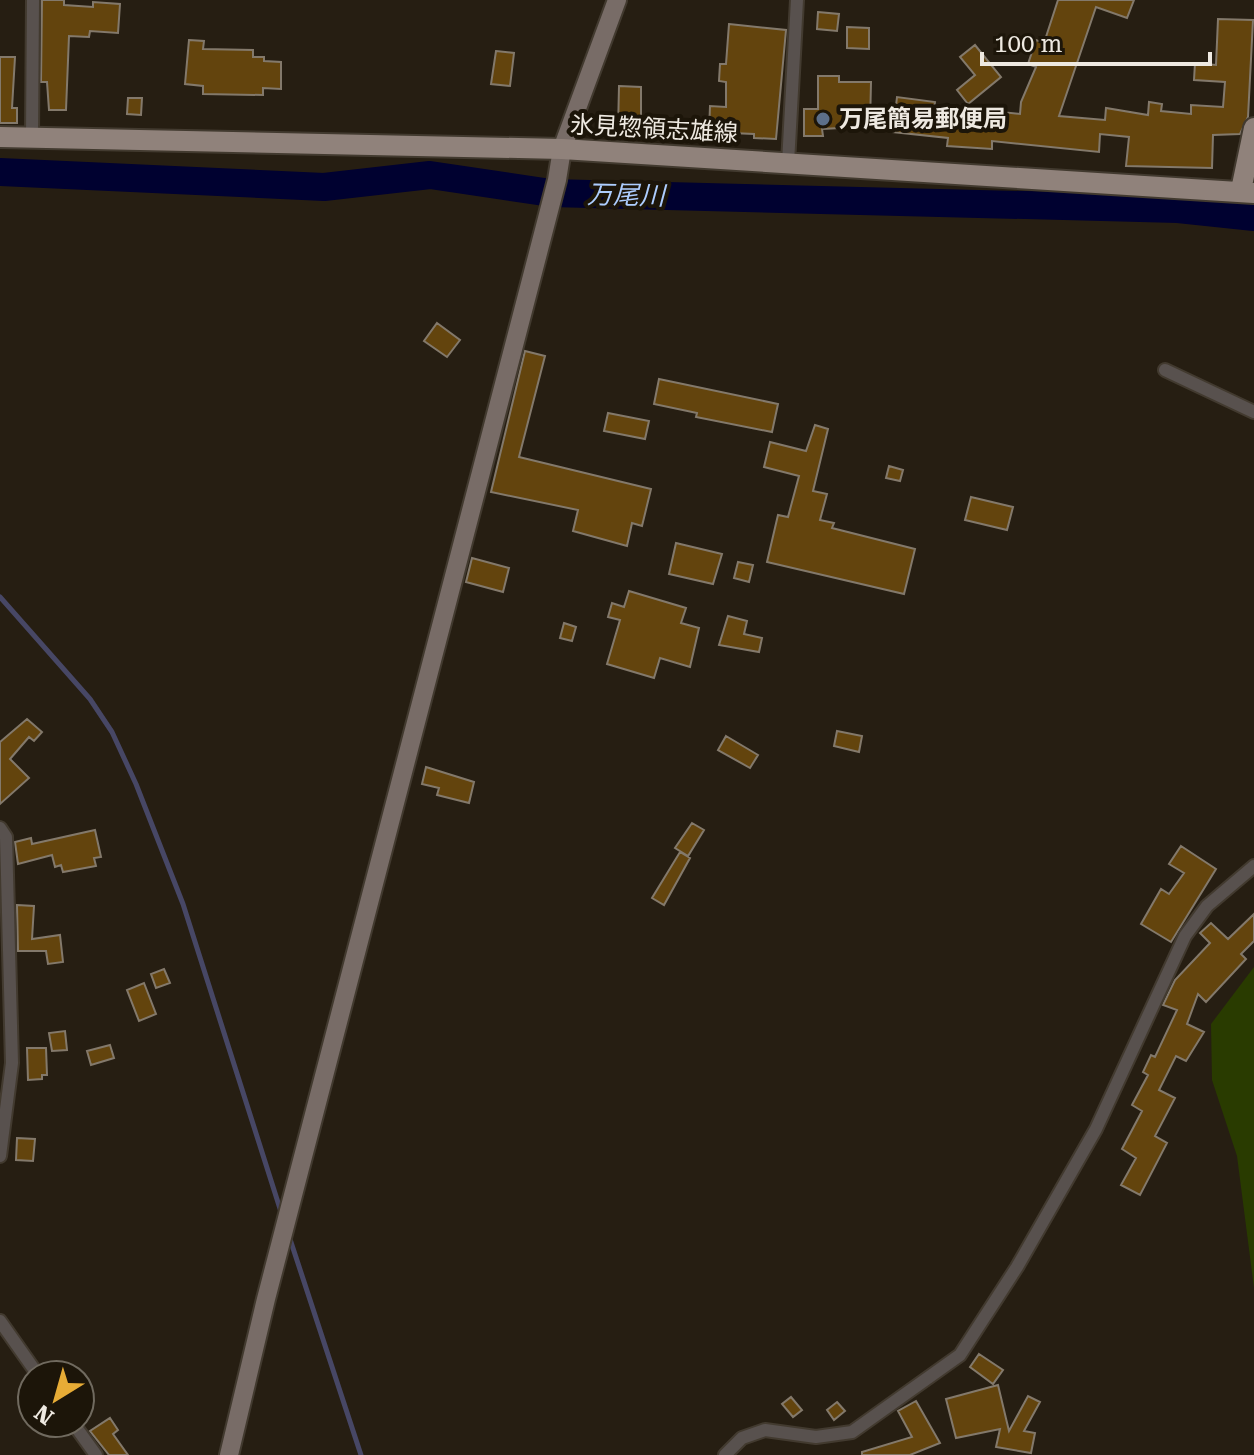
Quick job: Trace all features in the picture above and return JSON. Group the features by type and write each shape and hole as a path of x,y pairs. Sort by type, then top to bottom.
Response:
{"main road":[{"name":"氷見惣領志雄線","path":"0,137 562,149 1248,191 1254,128"}],"street":[{"path":"32,137 33,0"},
{"path":"229,1455 289,1212 557,180 562,149 617,0"},
{"path":"788,163 797,0"},
{"path":"1165,370 1254,412"},
{"path":"0,828 6,837 12,1063 0,1156"},
{"path":"725,1455 742,1438 765,1430 816,1437 852,1432 960,1355 1017,1267 1096,1129 1185,936 1207,906 1254,866"},
{"path":"0,1321 27,1359"}],"green space":[{"path":"1254,967 1254,1288 1237,1156 1212,1080 1211,1024"}],"building":[{"path":"42,0 64,0 64,5 93,7 93,2 120,4 118,33 90,31 89,37 69,36 66,110 49,110 47,82 41,82"},
{"path":"1058,0 1134,0 1127,18 1096,7 1059,116 1105,120 1106,108 1148,115 1149,102 1162,104 1161,111 1191,114 1191,105 1223,107 1225,82 1194,80 1195,63 1216,65 1218,19 1253,20 1248,117 1240,134 1213,135 1212,168 1126,166 1129,137 1100,134 1099,152 992,141 992,149 947,146 948,138 893,132 897,97 935,102 933,115 1002,121 1002,112 1020,114 1021,102 1036,67 1028,64 1036,40 1044,43"},
{"path":"818,12 839,14 837,31 817,29"},
{"path":"729,24 786,30 776,139 754,138 754,134 709,132 710,106 726,107 726,82 719,81 720,64 726,64"},
{"path":"847,27 869,28 869,49 847,48"},
{"path":"189,40 204,41 203,49 253,50 253,57 281,62 281,89 263,88 263,95 203,94 203,86 185,84"},
{"path":"975,45 1001,77 968,104 957,90 975,75 960,57"},
{"path":"496,51 514,53 510,86 491,84"},
{"path":"0,57 15,57 12,108 17,108 17,123 0,123"},
{"path":"818,76 839,76 839,82 871,82 870,125 840,125 840,128 822,129 823,136 804,136 804,109 818,109"},
{"path":"619,86 641,87 641,119 647,120 646,133 618,130"},
{"path":"128,98 142,98 141,115 127,114"},
{"path":"437,323 460,340 447,357 424,341"},
{"path":"525,351 545,356 519,457 651,489 642,526 632,523 627,546 573,531 578,510 491,492"},
{"path":"659,379 778,404 772,432 696,417 697,413 654,404"},
{"path":"608,413 649,421 645,439 604,431"},
{"path":"815,425 828,429 813,491 827,494 820,520 834,523 832,528 915,549 904,594 767,562 778,515 788,517 799,476 764,467 770,442 806,451"},
{"path":"889,466 903,470 900,481 886,478"},
{"path":"971,497 1013,507 1007,530 965,520"},
{"path":"676,543 722,554 713,584 669,574"},
{"path":"472,558 509,568 503,592 466,582"},
{"path":"738,562 753,565 749,582 734,578"},
{"path":"629,591 686,608 681,623 699,628 690,667 660,658 654,678 607,664 620,620 608,617 612,603 624,607"},
{"path":"728,616 747,621 744,634 762,638 759,652 719,645"},
{"path":"564,623 576,627 572,641 560,638"},
{"path":"27,719 42,732 34,741 29,737 10,759 29,778 0,804 0,742"},
{"path":"837,731 862,736 859,752 834,746"},
{"path":"726,736 758,755 750,768 718,750"},
{"path":"426,767 474,782 469,803 437,795 439,788 422,784"},
{"path":"692,823 704,830 688,856 675,848"},
{"path":"95,830 101,857 94,858 96,866 63,872 61,865 55,867 52,855 18,864 15,842 31,838 32,844"},
{"path":"1181,846 1216,869 1171,942 1141,924 1161,889 1169,894 1184,873 1169,864"},
{"path":"680,852 690,858 664,905 652,898"},
{"path":"17,905 34,906 32,939 60,935 63,962 48,964 46,951 18,951"},
{"path":"1254,914 1254,941 1241,954 1246,959 1206,1002 1198,994 1187,1024 1204,1032 1186,1061 1176,1056 1159,1090 1175,1098 1155,1136 1167,1143 1140,1195 1121,1185 1136,1158 1122,1149 1142,1111 1132,1105 1148,1075 1143,1072 1151,1055 1155,1057 1177,1010 1163,1005 1175,980 1210,943 1200,933 1211,923 1228,939"},
{"path":"164,969 170,983 156,988 151,974"},
{"path":"144,983 156,1014 139,1021 127,990"},
{"path":"65,1031 67,1050 52,1051 49,1033"},
{"path":"110,1045 114,1058 91,1065 87,1051"},
{"path":"27,1048 46,1048 47,1075 42,1075 42,1079 28,1080"},
{"path":"17,1138 35,1139 33,1161 16,1160"},
{"path":"979,1354 1003,1370 993,1384 970,1367"},
{"path":"998,1385 1009,1431 1028,1396 1040,1402 1024,1431 1035,1433 1031,1453 996,1447 1000,1429 956,1438 946,1399"},
{"path":"791,1397 802,1410 793,1417 782,1404"},
{"path":"916,1401 940,1443 910,1455 862,1455 862,1452 912,1437 898,1411"},
{"path":"837,1402 845,1411 834,1420 827,1410"},
{"path":"110,1418 118,1430 113,1434 128,1455 109,1455 96,1439 96,1427"}],"waterway":[{"name":"万尾川","path":"0,172 324,187 430,175 551,193 1178,209 1254,217"},
{"path":"0,597 90,699 112,732 136,784 183,904 282,1215"},
{"path":"289,1236 361,1455"}],"place":[{"name":"万尾簡易郵便局","path":"823,119"}]}
